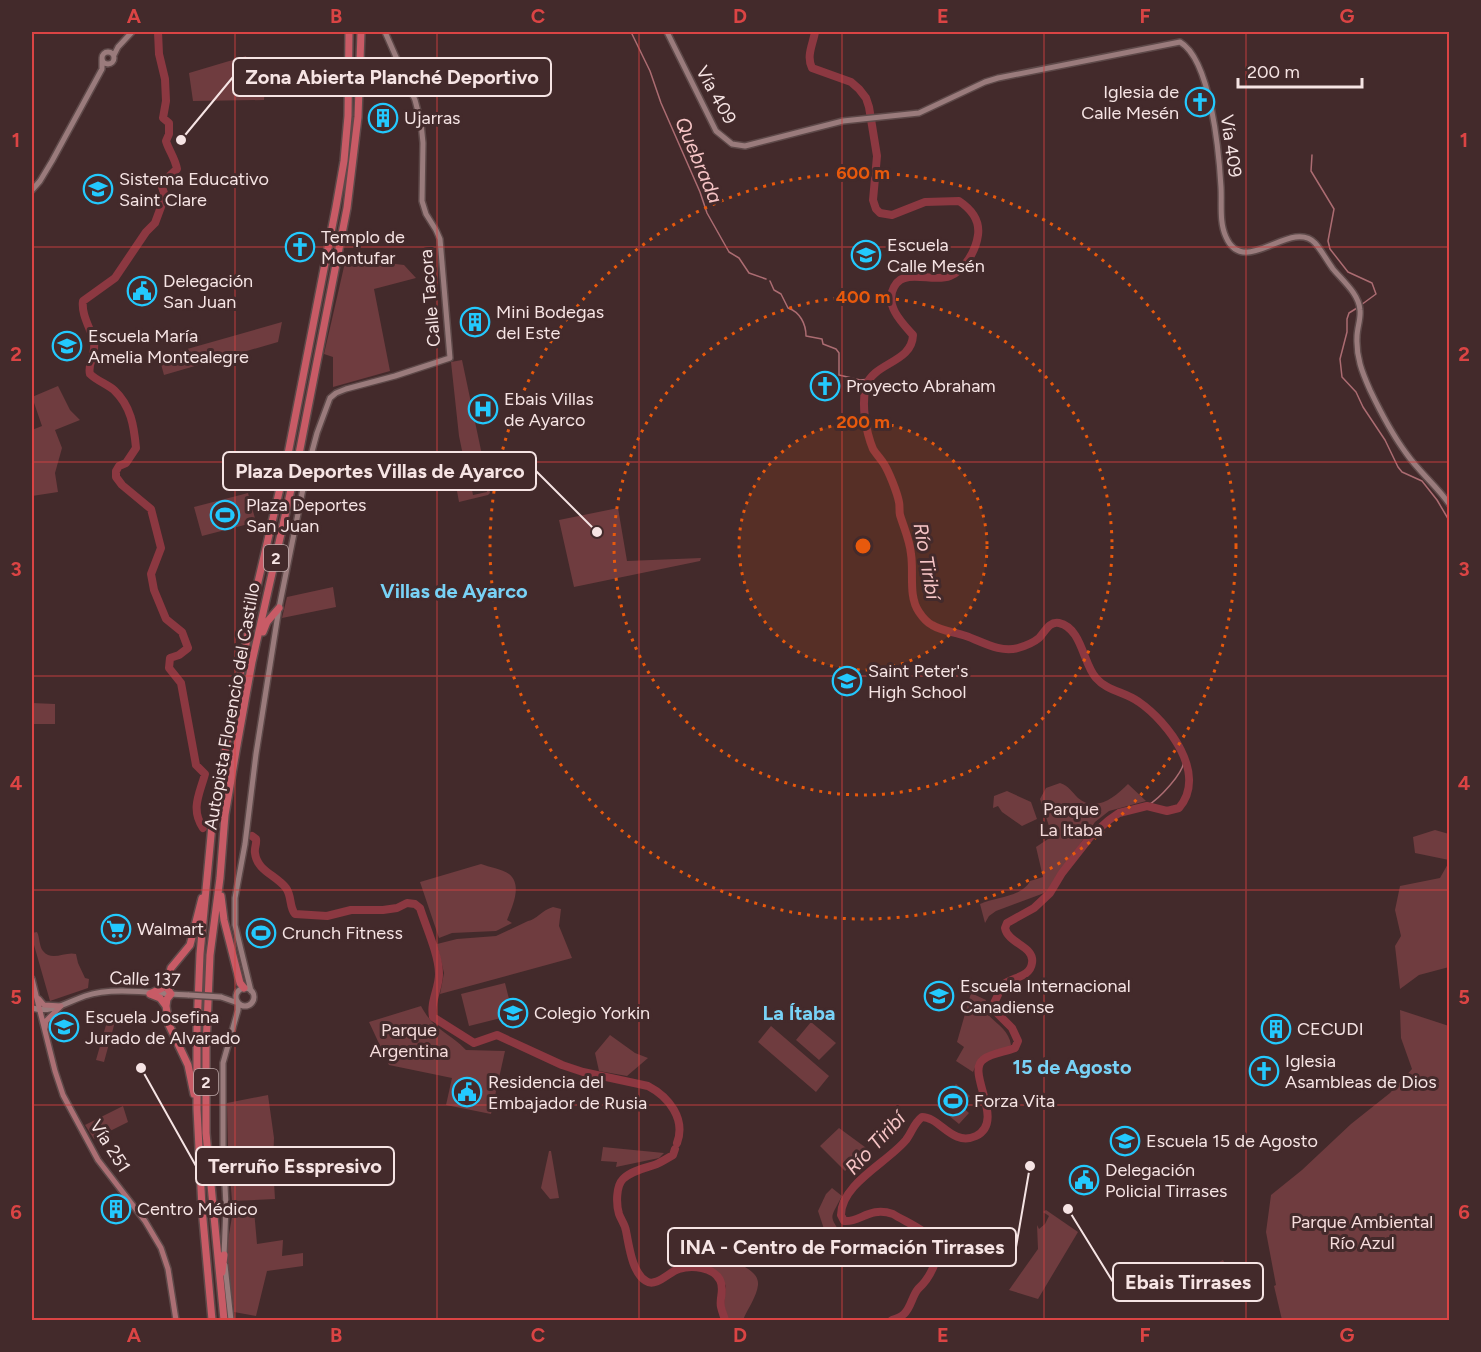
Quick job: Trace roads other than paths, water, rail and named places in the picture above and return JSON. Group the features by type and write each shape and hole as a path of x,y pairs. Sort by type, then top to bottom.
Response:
{"highway":[{"name":"Autopista Florencio del Castillo","path":"213,1320 202,1208 197,1109 200,954 213,814 258,582 288,454 344,161 348,116 349,32"},
{"name":"Autopista Florencio del Castillo","path":"224,1320 206,1133 210,955 225,815 252,662 299,454 347,208 358,117 361,32"},
{"path":"299,454 301,468 306,474"},
{"path":"252,662 267,622 279,608"},
{"path":"220,878 224,920 240,983 246,988"},
{"path":"150,994 165,986 171,968 190,945 207,884"},
{"path":"165,986 171,994 166,1006 169,1025 188,1065 197,1109"},
{"path":"150,994 160,998 166,1006"},
{"path":"220,1287 224,1255"}],"main road":[{"name":"Vía 251","path":"32,979 55,1073 74,1117 98,1160 144,1221 160,1248 168,1269 176,1320"},
{"path":"35,993 44,1005 61,1005"},
{"path":"44,1029 46,1021 61,1005"}],"street":[{"path":"102,69 103,53 112,53 132,32"},
{"name":"Calle Tacora","path":"306,474 325,411 330,398 336,393 450,358 440,239 426,214 422,201 421,123 415,100 385,32"},
{"name":"Vía 409","path":"667,32 710,123 732,144 746,146 819,126 904,116 926,111 998,78 1180,42 1185,45 1194,55 1199,66 1210,106 1219,153 1223,227 1228,242 1241,252 1252,252 1288,239 1308,238 1314,242 1358,302 1360,309 1357,336 1358,362 1370,390 1406,454 1434,483 1449,505"},
{"path":"32,190 52,161 102,69 114,60 112,53"},
{"path":"102,59 108,64"},
{"path":"239,1006 248,1006 254,998 246,988 235,925 235,898 279,608 306,474"},
{"path":"231,1320 224,1255 226,1206 222,1135 223,1063 239,1006 236,996 246,988"},
{"name":"Calle 137","path":"32,1008 40,1010 106,991 223,997 246,988"},
{"name":"Calle 137","path":"223,997 239,1006"}],"waterway":[{"path":"158,32 159,54 165,79 166,101 163,118 169,123 169,134 166,141 177,169 161,184 165,196 155,223 146,232 115,278 83,301 83,306 94,342 90,374 120,396 133,424 136,448 126,463 119,466 116,477 122,485 151,509 161,548 151,574 154,590 166,619 182,632 188,648 170,658 169,668 181,683 196,765 205,774 197,808 199,821 203,828"},
{"name":"Quebrada","path":"631,32 650,71 707,213 729,252 739,258 749,273 766,279"},
{"name":"Río Tiribí","path":"815,32 810,54 812,68 851,82 866,98 877,156 873,200 876,209 880,213 892,215 925,202 959,201 971,211 978,224 975,247 965,264 955,273 940,278 907,277 896,285 891,294 891,300 896,313 913,335 911,344 900,357 870,378 866,386 864,401 866,427 873,449 883,462 893,482 899,502 900,515 912,561 912,591 916,606 925,620 936,627 1005,649 1018,648 1032,643 1052,624 1059,623 1067,626 1077,639 1096,678 1106,686 1139,702 1162,722 1181,750 1187,765 1189,780 1187,795 1179,808 1167,811 1147,806 1119,813 1109,820 1091,836 1062,873 1050,893 1034,908 1007,923 1005,928 1007,933 1026,949 1032,957 1032,963 1028,972 1002,986 994,1003 994,1010 1012,1028 1018,1041 1015,1048 987,1057 979,1065 988,1119 984,1129 976,1136 960,1138 929,1118 922,1117 906,1140 857,1183 849,1193 843,1204 841,1215 844,1221 855,1220 877,1212 893,1214 924,1232 935,1245 936,1259 927,1279 916,1292 906,1311 892,1320"},
{"path":"1312,155 1311,171 1334,209 1328,241 1330,249 1348,272 1372,283 1376,294 1361,305"},
{"name":"Quebrada","path":"770,281 774,290 781,294 788,308 802,319 806,336 822,339 823,344 836,349 839,353 839,375 860,380 871,379"},
{"path":"1357,308 1349,313 1347,319 1347,332 1340,359 1342,377 1356,392 1385,440 1398,467 1402,472 1422,481 1450,522"},
{"path":"1147,806 1170,785 1180,772 1184,760"},
{"path":"252,836 256,839 256,859 263,869 286,888 295,914 327,916 351,910 397,908 407,903 415,904 420,908 435,950 439,974 433,1017 474,1043 497,1035 562,1065 583,1072 648,1086 663,1096 674,1110 679,1126 677,1143"},
{"path":"675,1149 673,1155 663,1161 627,1176 619,1186 618,1210 632,1258 637,1272 650,1283 658,1281 675,1270 684,1268 696,1267 712,1272 720,1280 721,1309 725,1320"}],"place":[{"name":"Iglesia de Calle Mesén","path":"1200,102"},
{"name":"Ujarras","path":"383,118"},
{"name":"Zona Abierta Planché Deportivo","path":"181,140"},
{"name":"Sistema Educativo Saint Clare","path":"98,189"},
{"name":"Templo de Montufar","path":"300,247"},
{"name":"Escuela Calle Mesén","path":"866,255"},
{"name":"Delegación San Juan","path":"142,291"},
{"name":"Mini Bodegas del Este","path":"475,322"},
{"name":"Escuela María Amelia Montealegre","path":"67,346"},
{"name":"Proyecto Abraham","path":"825,386"},
{"name":"Ebais Villas de Ayarco","path":"483,409"},
{"name":"Plaza Deportes San Juan","path":"225,515"},
{"name":"Plaza Deportes Villas de Ayarco","path":"597,532"},
{"name":"Saint Peter's High School","path":"847,681"},
{"name":"Walmart","path":"116,929"},
{"name":"Crunch Fitness","path":"261,933"},
{"name":"Escuela Internacional Canadiense","path":"939,996"},
{"name":"Colegio Yorkin","path":"513,1013"},
{"name":"Escuela Josefina Jurado de Alvarado","path":"64,1027"},
{"name":"CECUDI","path":"1276,1029"},
{"name":"Terruño Esspresivo","path":"141,1068"},
{"name":"Iglesia Asambleas de Dios","path":"1264,1071"},
{"name":"Residencia del Embajador de Rusia","path":"467,1092"},
{"name":"Forza Vita","path":"953,1101"},
{"name":"Escuela 15 de Agosto","path":"1125,1141"},
{"name":"INA - Centro de Formación Tirrases","path":"1030,1166"},
{"name":"Delegación Policial Tirrases","path":"1084,1180"},
{"name":"Centro Médico","path":"116,1209"},
{"name":"Ebais Tirrases","path":"1068,1209"}],"district":[{"name":"Villas de Ayarco","path":"454,591"},
{"name":"La Ítaba","path":"799,1013"},
{"name":"15 de Agosto","path":"1072,1067"}],"park label":[{"name":"Parque La Itaba","path":"1071,819"},
{"name":"Parque Argentina","path":"409,1040"},
{"name":"Parque Ambiental Río Azul","path":"1362,1232"}]}
